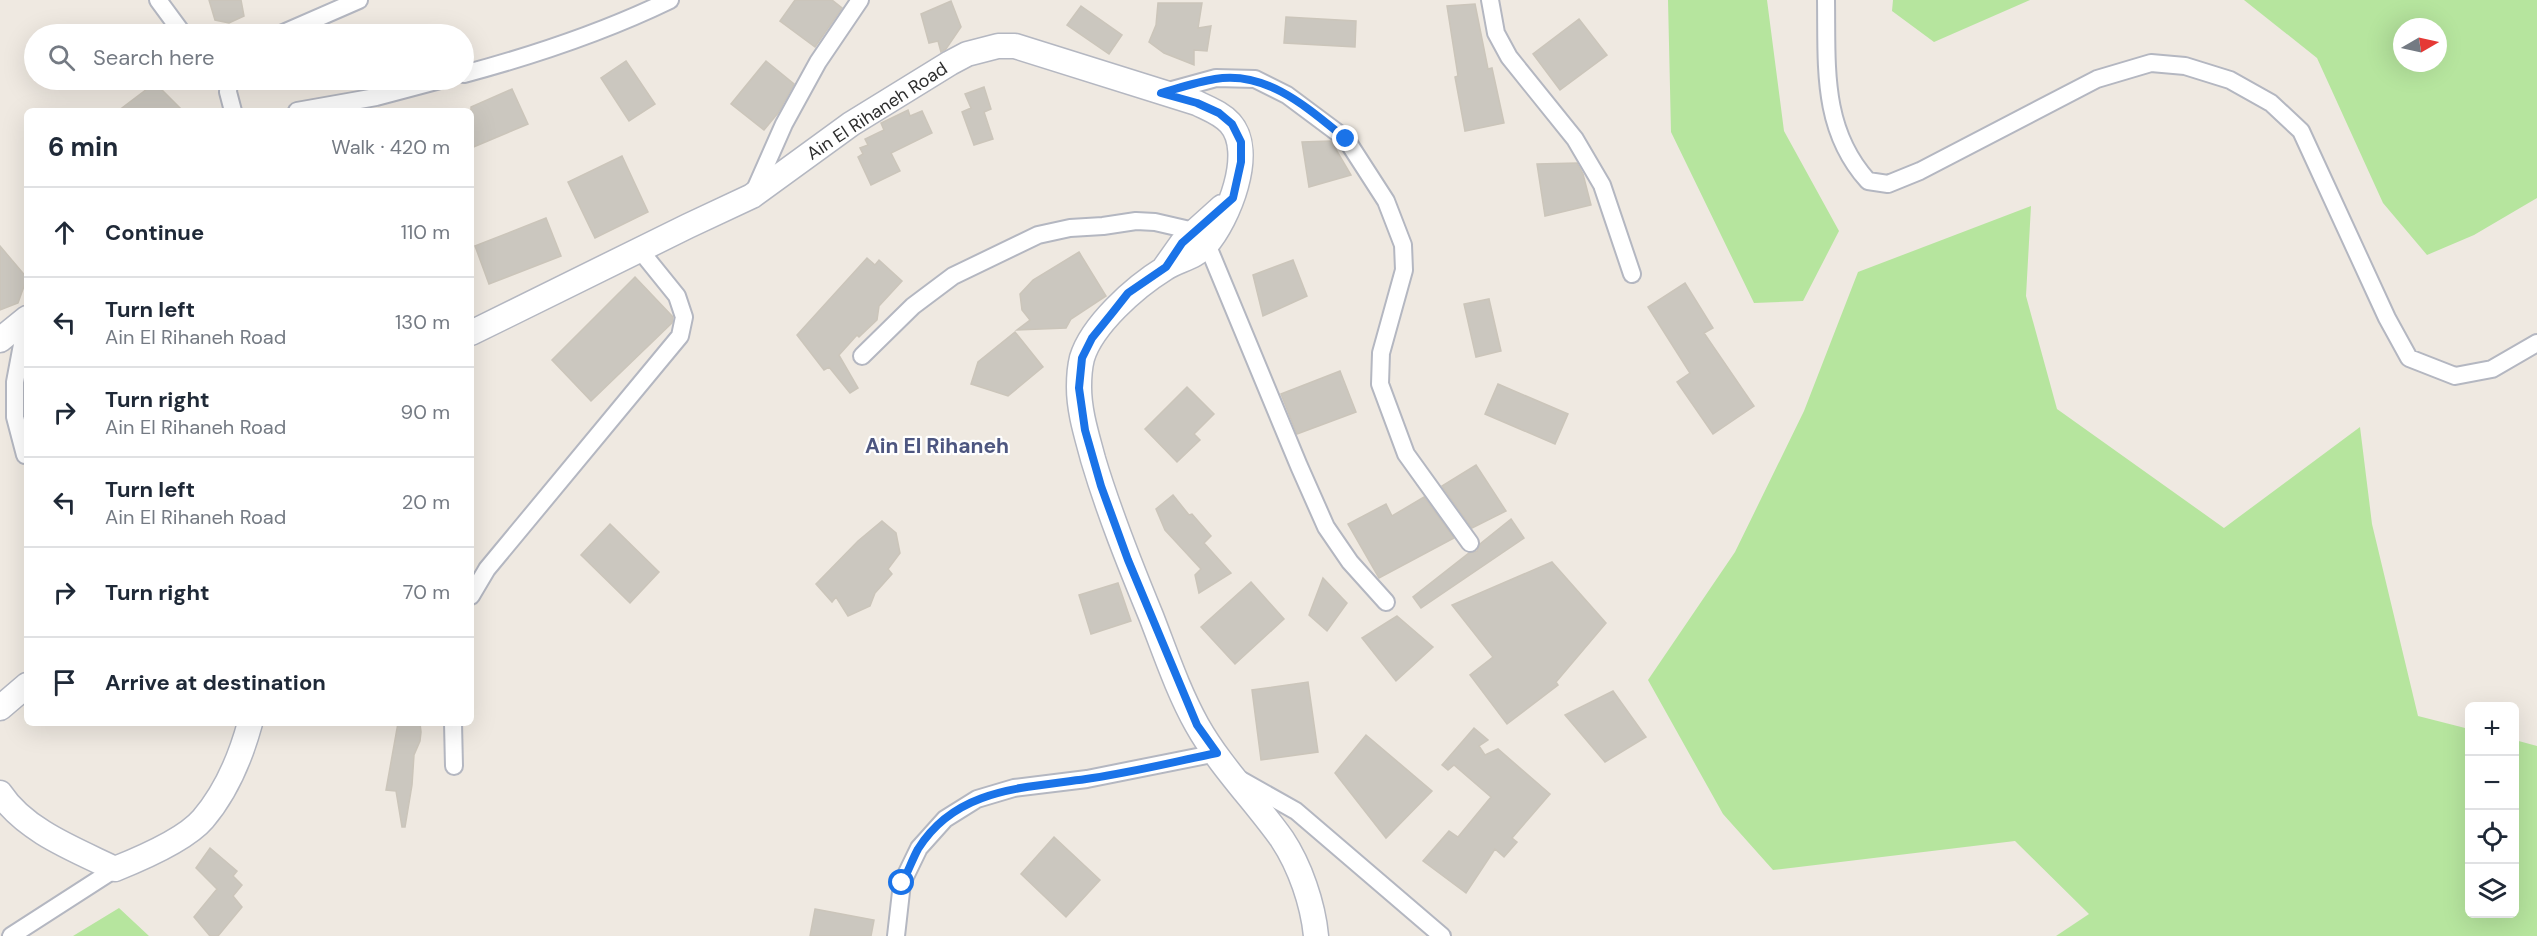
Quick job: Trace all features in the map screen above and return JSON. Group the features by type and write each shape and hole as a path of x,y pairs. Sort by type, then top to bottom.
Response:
{"street":[{"path":"158,0 176,24"},
{"path":"304,24 358,0"},
{"path":"474,71 558,46 628,20 670,0"},
{"path":"752,196 789,114 818,62 860,0"},
{"path":"1490,0 1496,33 1509,57 1575,139 1602,184 1632,274"},
{"path":"1826,0 1831,110 1845,151 1868,182 1888,184 1920,171 2097,79 2151,63 2185,66 2230,80 2271,103 2301,131 2387,318 2409,358 2455,376 2492,369 2537,343"},
{"name":"Ain El Rihaneh Road","path":"474,332 639,249 752,196 851,124 936,72 967,54 998,46 1015,46 1197,103 1219,113 1232,124 1241,142 1241,162 1233,198 1194,243"},
{"path":"1161,93 1216,78 1255,79 1287,95 1346,139 1386,201 1403,245 1404,270 1381,353 1380,384 1406,454 1470,543"},
{"path":"227,90 232,108"},
{"path":"314,108 402,90"},
{"path":"862,356 913,306 953,276 1028,240 1070,228 1136,221 1155,222 1194,243 1218,271 1326,527 1350,562 1386,602"},
{"path":"1194,243 1166,267 1128,293 1092,338 1082,358 1079,388 1085,430 1101,486 1128,560 1197,725 1287,849 1308,898 1316,936"},
{"path":"474,591 494,560 680,336 684,317 677,296 639,249"},
{"path":"0,340 24,320"},
{"path":"24,334 15,382 15,417 24,451"},
{"path":"0,708 24,688"},
{"path":"11,936 115,869 186,834 203,819 220,795 245,743 249,726"},
{"path":"453,726 454,766"},
{"path":"896,936 902,883 919,848 945,819 977,799 1014,788 1087,779 1217,753"},
{"path":"1233,776 1296,811 1442,936"},
{"path":"0,793 38,828 115,869"}],"green space":[{"path":"1668,0 1767,0 1784,131 1839,231 1803,301 1754,303 1671,132"},
{"path":"1893,0 2030,0 1934,42 1892,11"},
{"path":"2244,0 2537,0 2537,198 2474,235 2427,255 2383,203 2317,58"},
{"path":"2031,206 2026,296 2057,409 2224,528 2360,427 2372,524 2418,716 2465,728 2465,918 2519,918 2519,741 2537,746 2537,936 2056,936 2089,914 2015,841 1773,870 1723,814 1648,680 1735,552 1804,411 1858,272"},
{"path":"119,908 149,936 73,936"}],"building":[{"path":"209,0 241,0 244,16 229,23 215,20"},
{"path":"795,0 832,0 842,8 815,47 780,21"},
{"path":"951,1 961,27 946,49 941,52 938,41 929,43 921,14"},
{"path":"1158,3 1202,3 1198,28 1211,26 1207,51 1194,50 1194,65 1164,53 1149,42 1156,25"},
{"path":"1475,4 1488,69 1492,68 1504,123 1465,131 1455,77 1458,76 1447,6"},
{"path":"1081,6 1122,35 1109,54 1067,25"},
{"path":"1286,17 1356,21 1355,47 1284,43"},
{"path":"1579,19 1607,55 1560,90 1533,54"},
{"path":"626,61 655,104 629,121 601,78"},
{"path":"766,61 794,84 778,113 764,130 731,104"},
{"path":"984,87 991,109 984,112 993,139 974,145 962,112 971,108 965,94"},
{"path":"512,89 528,124 474,147 474,108 471,107"},
{"path":"146,90 162,90 180,108 122,108"},
{"path":"908,110 910,116 922,111 932,133 891,153 900,171 871,185 858,157 863,154 860,148 868,145 865,139 884,130 881,123"},
{"path":"1331,141 1351,175 1309,187 1302,142"},
{"path":"622,156 648,212 595,238 568,182"},
{"path":"1577,163 1583,174 1591,205 1545,216 1537,164"},
{"path":"546,218 561,256 489,284 475,246"},
{"path":"0,246 24,274 24,286 18,303 0,310"},
{"path":"1079,252 1106,296 1071,319 1066,328 1017,330 1030,320 1022,310 1020,294 1033,280"},
{"path":"867,258 875,265 879,260 902,281 879,306 877,320 859,337 857,335 839,355 858,388 850,393 829,367 824,370 797,335"},
{"path":"1293,260 1307,296 1263,316 1253,275"},
{"path":"635,277 673,317 672,323 591,401 552,360"},
{"path":"1685,283 1713,328 1704,333 1754,406 1713,434 1677,382 1690,373 1648,307"},
{"path":"1489,299 1501,351 1476,357 1464,304"},
{"path":"1015,332 1043,367 1008,396 971,384 978,362"},
{"path":"1340,371 1356,412 1297,434 1281,394"},
{"path":"1498,384 1568,414 1555,444 1485,414"},
{"path":"1187,387 1214,414 1194,434 1200,440 1177,462 1145,429"},
{"path":"1476,465 1506,511 1472,528 1442,486"},
{"path":"1173,495 1189,515 1192,514 1211,536 1204,543 1231,573 1199,593 1195,575 1201,569 1165,530 1156,509"},
{"path":"1424,497 1454,538 1379,578 1348,524 1386,504 1392,516"},
{"path":"1511,519 1524,538 1421,608 1413,597 1469,553 1477,551 1480,544"},
{"path":"882,521 896,533 900,553 888,569 892,574 875,593 870,606 848,616 836,597 832,602 816,584 858,541"},
{"path":"610,524 659,572 630,603 581,555"},
{"path":"1552,562 1606,623 1556,682 1558,685 1507,724 1470,675 1493,657 1452,605"},
{"path":"1323,578 1347,603 1327,631 1309,615"},
{"path":"1251,582 1284,619 1235,664 1201,627"},
{"path":"1118,583 1131,621 1091,634 1079,595"},
{"path":"1397,616 1433,647 1396,681 1362,638"},
{"path":"1308,682 1318,752 1261,760 1252,690"},
{"path":"1613,691 1646,737 1605,762 1565,715"},
{"path":"397,726 420,726 420,741 414,755 405,827 402,827 396,791 386,790"},
{"path":"1474,728 1488,740 1479,746 1485,755 1498,749 1550,794 1512,838 1517,842 1504,857 1495,849 1466,893 1423,861 1449,831 1458,837 1491,797 1454,765 1448,770 1442,765"},
{"path":"1366,735 1432,791 1386,838 1335,773"},
{"path":"1054,837 1100,880 1066,917 1021,874"},
{"path":"210,848 237,871 233,876 242,885 233,896 242,907 218,936 210,936 194,917 217,889 196,868"},
{"path":"815,909 874,920 871,936 810,936"}],"district":[{"name":"Ain El Rihaneh","path":"937,446"}],"route":[{"path":"902,883 919,848 945,819 977,799 1014,788 1134,771 1217,753 1197,725 1168,659 1101,486 1085,430 1079,388 1082,358 1092,338 1128,293 1166,267 1182,243 1233,198 1241,162 1241,142 1232,124 1219,113 1197,103 1161,93 1216,78 1255,79 1287,95 1346,139"}]}
